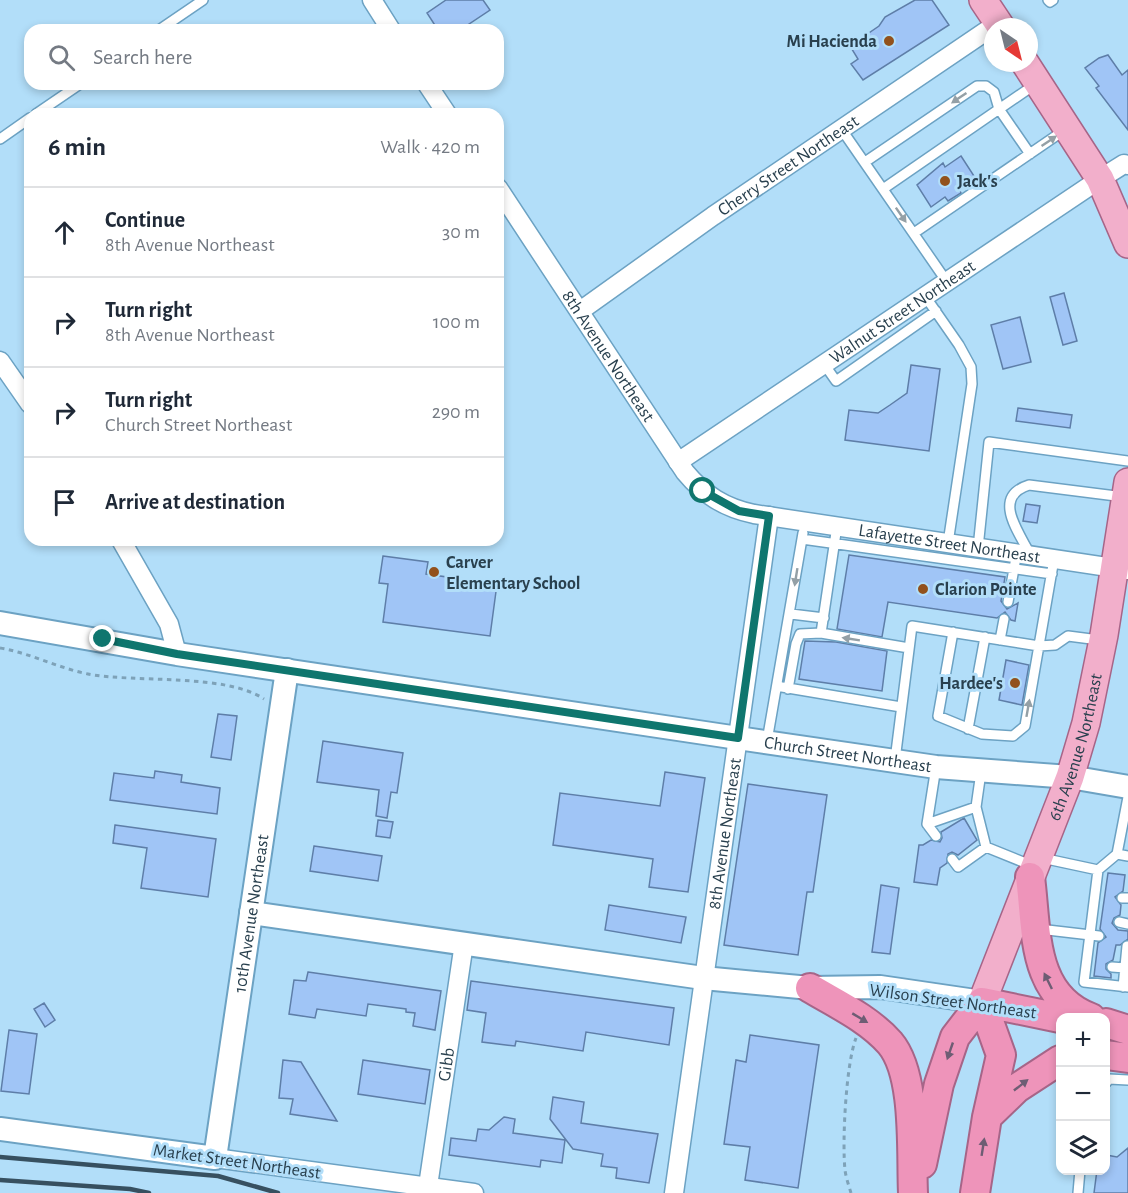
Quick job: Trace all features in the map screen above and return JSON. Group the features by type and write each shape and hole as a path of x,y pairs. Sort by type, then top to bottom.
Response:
{"highway":[{"path":"1035,867 1041,967 1051,989 1081,1013"},
{"path":"810,988 862,1020 892,1045 902,1067 908,1093 915,1193"},
{"path":"975,1193 987,1117 1001,1055 982,1002"},
{"name":"Wilson Street Northeast","path":"982,1002 1056,1016"},
{"name":"6th Avenue Northeast","path":"915,1193 942,1074 955,1037 982,1002"},
{"path":"1110,1025 1128,1030"},
{"path":"1110,1056 1128,1058"},
{"path":"987,1117 1017,1088 1056,1063"}],"main road":[{"path":"983,0 995,18"},
{"path":"1031,73 1100,178 1128,244"},
{"name":"6th Avenue Northeast","path":"982,1002 1070,777 1086,723 1103,640 1121,569 1127,490"}],"street":[{"path":"372,0 387,24"},
{"name":"Cherry Street Northeast","path":"580,311 842,129 984,36"},
{"path":"431,90 443,108"},
{"name":"Walnut Street Northeast","path":"678,462 824,363 931,304 947,282 1100,178 1124,164 1128,165"},
{"name":"8th Avenue Northeast","path":"504,197 678,462 694,482 714,499 739,511 769,516 674,1193"},
{"path":"0,361 24,395"},
{"name":"Lafayette Street Northeast","path":"769,516 803,530 836,535 948,543 1053,566 1121,569"},
{"path":"124,546 169,624 177,654"},
{"name":"Church Street Northeast","path":"0,623 177,654 936,767 1070,777 1128,787"},
{"name":"10th Avenue Northeast","path":"215,1158 287,670"},
{"name":"Wilson Street Northeast","path":"251,913 704,978 810,988 880,987 982,1002"},
{"name":"Gibb","path":"428,1186 464,943"},
{"name":"Market Street Northeast","path":"0,1129 474,1193"}],"lane":[{"path":"168,24 204,0"},
{"path":"883,189 999,109 1031,73"},
{"path":"865,162 977,86 986,86 994,93 999,109 1030,154"},
{"path":"45,108 71,90"},
{"path":"0,139 24,122"},
{"path":"914,233 1068,128"},
{"path":"842,129 947,282"},
{"path":"931,304 971,367 972,384 948,543"},
{"path":"978,548 989,442 1128,461"},
{"path":"1008,602 1021,560 1008,505 1011,495 1018,488 1029,485 1127,490"},
{"path":"767,742 803,530"},
{"path":"821,633 836,535 1021,560"},
{"path":"953,632 939,716 982,734 1013,736 1025,726 1053,566"},
{"path":"790,614 824,618"},
{"path":"1000,640 1004,619"},
{"path":"895,760 912,626 1039,646 1055,645 1068,636 1103,640"},
{"path":"788,689 800,634 821,633 909,648"},
{"path":"968,729 985,637"},
{"path":"776,686 902,706"},
{"path":"936,767 927,824 936,836"},
{"path":"981,772 976,807 986,847"},
{"path":"1127,946 1125,987 1084,982 1091,964 1097,918 1095,894 1098,870 1117,854 1128,798"},
{"path":"927,824 944,823 976,807"},
{"path":"986,847 1035,867 1098,870"},
{"path":"952,859 958,867 986,847"},
{"path":"964,850 970,858"},
{"path":"1117,854 1128,856"},
{"path":"1095,894 1105,895"},
{"path":"1037,929 1094,936"},
{"path":"1112,967 1125,968"},
{"path":"1110,1079 1128,1080"},
{"path":"1078,1193 1080,1175"}],"path":[{"path":"0,648 91,674 183,681 248,690 265,700 283,702"},
{"path":"851,1193 845,1171 850,1054 862,1020"}],"building":[{"path":"446,0 483,0 490,10 469,24 434,24 427,13"},
{"name":"Mi Hacienda","path":"915,0 932,0 949,25 863,80 851,64 858,59 850,46 879,26 885,17"},
{"path":"1108,55 1122,75 1128,70 1128,130 1096,88 1099,86 1085,68 1099,58"},
{"name":"Jack's","path":"961,156 974,176 958,187 961,193 948,201 945,197 931,207 917,185 943,163 945,167"},
{"path":"1064,293 1077,341 1063,345 1050,297"},
{"path":"1020,317 1031,362 1003,369 991,325"},
{"path":"911,365 940,369 929,451 845,440 849,410 878,413 907,393"},
{"path":"1018,408 1072,415 1070,428 1016,421"},
{"path":"1026,504 1040,506 1037,523 1023,521"},
{"name":"Clarion Pointe","path":"849,555 1005,577 1001,601 1007,609 1018,603 1015,621 1011,620 1005,612 997,618 888,602 882,637 837,629"},
{"path":"383,556 428,562 426,574 497,584 490,636 383,622 388,584 379,583"},
{"path":"805,641 836,642 887,651 882,691 799,679"},
{"name":"Hardee's","path":"1006,660 1029,665 1022,705 999,700"},
{"path":"218,714 237,716 231,760 211,757"},
{"path":"323,741 403,753 397,793 391,792 387,818 376,816 379,790 317,782"},
{"path":"155,771 182,775 181,782 220,788 217,814 110,800 114,773 154,778"},
{"path":"665,772 705,778 688,892 649,887 653,859 553,845 560,793 660,806"},
{"path":"748,784 827,795 813,892 807,892 798,955 724,945"},
{"path":"964,818 977,840 958,855 952,852 948,854 947,863 940,868 937,885 914,882 919,845 931,840 940,842 941,832"},
{"path":"378,820 393,822 390,838 376,836"},
{"path":"115,825 216,839 208,897 141,888 147,848 113,843"},
{"path":"314,846 382,856 378,881 310,871"},
{"path":"1108,873 1125,875 1123,891 1115,897 1121,905 1120,915 1114,918 1112,923 1118,930 1128,931 1128,939 1116,945 1113,960 1106,964 1111,978 1094,976 1098,943 1106,937 1100,929"},
{"path":"881,885 899,888 890,954 872,952"},
{"path":"609,905 686,917 681,943 605,930"},
{"path":"308,972 441,991 435,1030 413,1026 415,1013 406,1012 406,1009 368,1004 366,1016 317,1009 315,1018 289,1014 294,980 306,981"},
{"path":"471,981 674,1008 669,1045 586,1032 583,1051 516,1041 515,1046 482,1042 486,1013 467,1010"},
{"path":"44,1003 55,1020 45,1027 34,1009"},
{"path":"9,1030 37,1034 29,1094 1,1091"},
{"path":"750,1035 819,1045 798,1188 745,1180 750,1147 724,1144 736,1060 746,1062"},
{"path":"283,1060 301,1062 337,1121 290,1114 293,1099 279,1098"},
{"path":"363,1060 430,1070 425,1104 358,1094"},
{"path":"553,1097 584,1102 581,1123 658,1134 649,1183 616,1178 617,1168 601,1166 603,1154 573,1149 550,1119"},
{"path":"504,1117 515,1119 513,1133 565,1140 562,1163 541,1160 540,1167 449,1155 451,1138 476,1141 478,1129 489,1130"},
{"path":"1128,1148 1128,1193 1094,1193 1096,1175 1110,1175 1110,1156 1117,1157"}],"railway":[{"path":"0,1157 218,1176 278,1193"},
{"path":"0,1180 130,1189 149,1193"}],"place":[{"name":"Mi Hacienda","path":"889,41"},
{"name":"Jack's","path":"945,181"},
{"name":"Carver Elementary School","path":"434,572"},
{"name":"Clarion Pointe","path":"923,589"},
{"name":"Hardee's","path":"1015,683"}],"route":[{"path":"103,639 177,654 738,738 769,516 739,511 703,491"}]}
